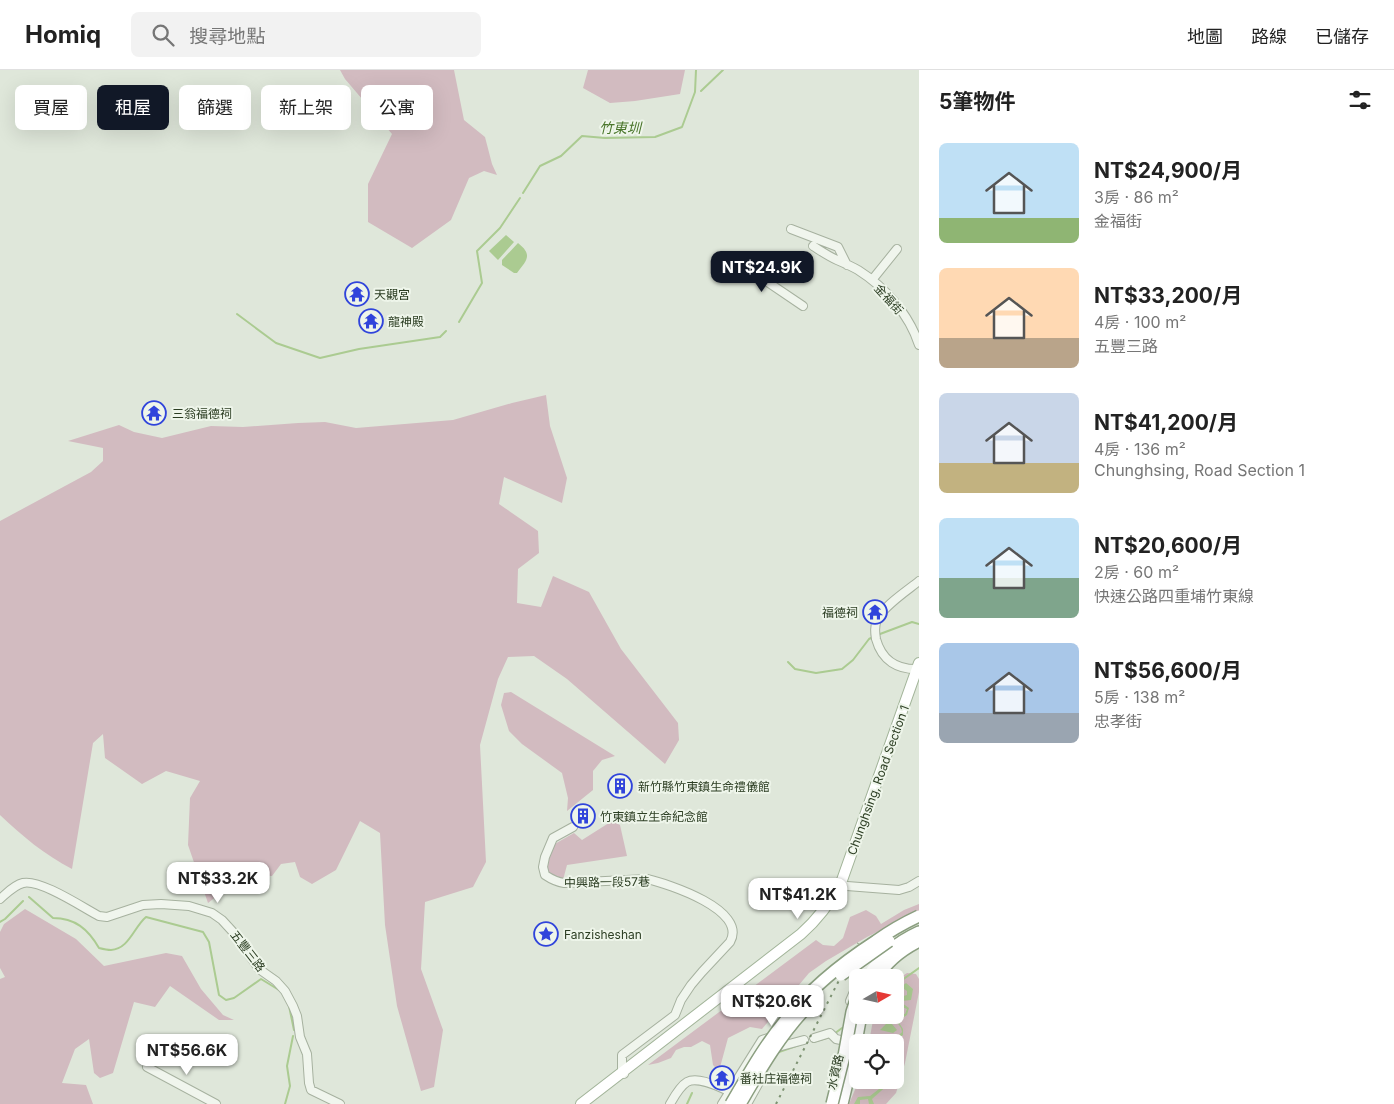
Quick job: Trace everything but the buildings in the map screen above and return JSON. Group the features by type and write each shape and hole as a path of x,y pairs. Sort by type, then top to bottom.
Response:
{"highway":[{"path":"731,1104 774,1035 815,987 853,956 903,923 919,916"},
{"path":"740,1104 780,1040 819,994 856,964 906,930 919,924"},
{"path":"873,969 892,947 919,930"},
{"path":"882,969 896,954 919,939"},
{"path":"832,1104 850,1024"},
{"path":"842,1104 854,1058 860,1024"}],"main road":[{"name":"Chunghsing, Road Section 1","path":"590,1104 624,1074 801,934 815,922 825,909 841,883 918,667"},
{"name":"Chunghsing, Road Section 1","path":"581,1104 664,1048 807,937 832,912 847,886 919,684"}],"street":[{"name":"金福街","path":"791,229 838,247 847,265"},
{"name":"金福街","path":"812,246 856,269 872,280 900,308 915,332 919,345"},
{"path":"872,280 897,250"},
{"path":"735,260 803,306"},
{"path":"918,667 911,670 892,663 885,657 877,642 875,627 877,619 882,612 919,581"},
{"name":"中興路一段57巷","path":"573,827 552,838 548,847 543,867 545,875 551,879 564,883 647,879 657,881 694,895 726,916 734,929 734,937 691,985 681,1000 675,1015 622,1054 624,1074"},
{"path":"847,886 899,890 919,881"},
{"name":"五豐三路","path":"0,899 20,884 31,882 99,916 107,917 151,904 189,906 212,914 222,920 234,932 260,968 285,991 293,1006 297,1016 300,1037 307,1054 311,1090 340,1104"},
{"path":"867,969 886,947 919,930"},
{"path":"878,969 892,954 919,939"},
{"name":"水資路","path":"826,1104 835,1075 836,1037 849,1001"},
{"path":"814,1038 836,1037 849,1041"},
{"path":"722,1104 762,1040 768,1038 777,1043 778,1050 747,1104"},
{"path":"778,1047 804,1040"},
{"name":"水資路","path":"838,1104 849,1058"},
{"path":"146,1067 216,1104"},
{"path":"670,1104 682,1086 693,1080 709,1083 729,1091"}],"shaded area":[{"path":"340,70 454,70 464,120 485,137 497,175 484,171 469,178 451,220 412,248 368,222 368,184 392,134 389,130 433,130 433,85 361,85 361,98"},
{"path":"588,70 685,70 680,94 610,103 583,88"},
{"path":"506,235 514,242 498,260 489,251"},
{"path":"518,243 526,251 527,258 517,273 514,273 502,265 502,260"},
{"path":"546,395 550,426 567,478 562,503 504,477 499,504 538,531 539,553 518,569 517,603 541,607 553,576 589,592 621,649 678,723 679,740 665,764 567,679 534,656 508,657 498,679 480,745 486,862 473,887 425,902 421,969 443,1030 434,1087 421,1091 397,1006 385,925 380,833 360,821 336,870 312,884 300,877 295,862 281,864 272,876 256,875 232,884 208,903 188,845 190,798 200,781 166,771 142,784 105,758 103,734 93,743 72,869 34,845 0,815 0,521 91,472 103,461 103,448 68,441 119,425 134,432 162,438 211,426 243,427 325,422 356,428 453,420"},
{"path":"511,692 615,756 602,760 593,771 593,790 567,811 568,798 562,773 522,744 509,731 501,705 504,693"},
{"path":"612,821 620,825 627,856 567,865 563,880 554,877 547,871 547,862 553,845 574,833 582,840"},
{"path":"919,904 919,911 867,937 809,973 762,1029 750,1027 728,1038 719,1071 713,1065 710,1045 702,1041 691,1047 676,1050 671,1058 648,1065 816,940 823,945 834,946 843,938 850,917 866,910 876,916 881,924 904,910"},
{"path":"25,909 76,939 104,966 166,953 182,956 201,989 223,1015 234,1020 219,1020 170,986 155,1007 134,1002 113,1073 100,1078 94,1073 89,1039 75,1049 62,1083 86,1085 93,1104 0,1104 0,979 5,977 0,968 0,932 4,924"},
{"path":"907,973 916,974 919,979 919,992 904,1066 904,1034 870,1034 872,1024 904,1024 904,975"},
{"path":"906,983 913,989 911,1000 904,1001 904,996 907,995 907,991 904,989"},
{"path":"904,1004 909,1008 907,1015 904,1017 907,1009 904,1008"},
{"path":"886,1024 892,1024 897,1030 893,1033 880,1030"},
{"path":"898,1024 900,1024 903,1034 900,1034 902,1032"},
{"path":"855,1089 897,1089 886,1104 849,1104"},
{"path":"879,1089 883,1089 872,1099 874,1104 869,1104 868,1099 860,1100 860,1104 854,1104 858,1097 870,1096"}],"waterway":[{"name":"竹東圳","path":"523,193 540,166 561,156 582,136 605,138 655,137 682,127 695,92 696,70"},
{"path":"701,91 723,70"},
{"name":"竹東圳","path":"459,322 482,283 477,251 500,228 520,198"},
{"name":"竹東圳","path":"237,314 276,343 320,358 359,349 440,337 446,331"},
{"path":"880,634 912,622 919,624"},
{"path":"788,662 795,669 816,673 842,669 853,660 871,638"},
{"path":"29,897 53,918 68,920 80,926 90,935 99,948 111,950 122,946 146,917 203,932 209,942 219,995 226,1000 234,998 261,979 279,990"},
{"path":"0,922 23,901"},
{"path":"904,979 919,968"},
{"path":"289,1006 294,1030"},
{"path":"834,1034 842,1028"},
{"path":"285,1104 290,1086 287,1066 293,1036"},
{"path":"813,1042 830,1037"},
{"path":"779,1052 802,1044"},
{"path":"687,1104 692,1093"}],"railway":[{"path":"776,1104 858,943"}],"place":[{"name":"天觀宮","path":"357,294"},
{"name":"龍神殿","path":"371,321"},
{"name":"三翁福德祠","path":"154,413"},
{"name":"福德祠","path":"875,612"},
{"name":"新竹縣竹東鎮生命禮儀館","path":"620,786"},
{"name":"竹東鎮立生命紀念館","path":"583,816"},
{"name":"Fanzisheshan","path":"546,934"},
{"name":"番社庄福德祠","path":"722,1078"}]}
